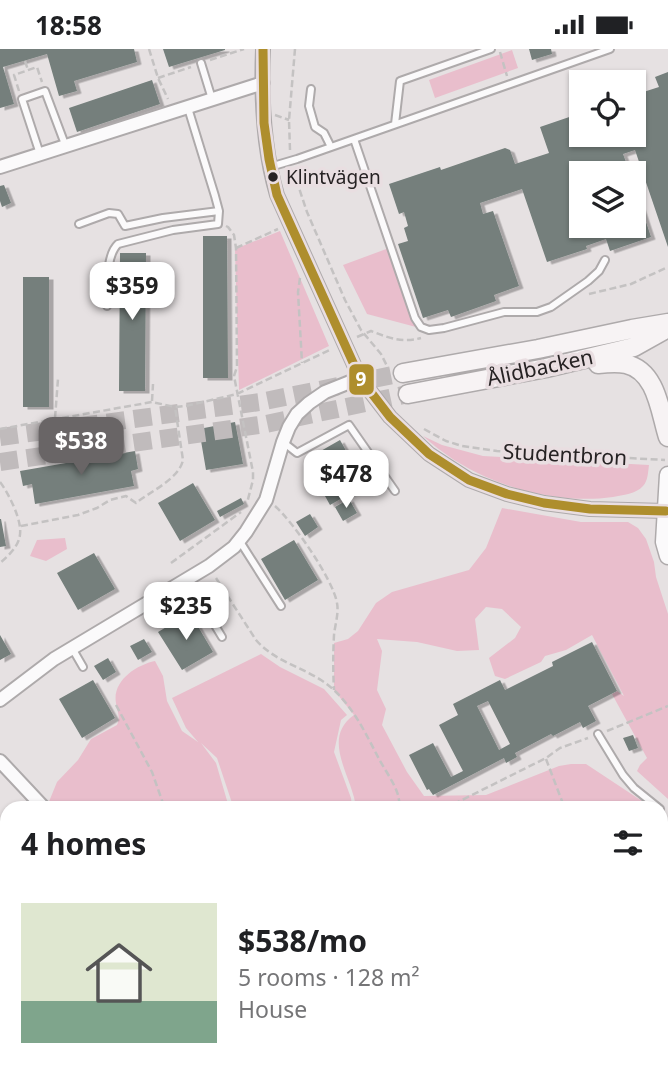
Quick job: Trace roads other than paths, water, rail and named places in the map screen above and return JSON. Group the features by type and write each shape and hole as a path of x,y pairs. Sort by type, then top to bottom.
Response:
{"main road":[{"name":"Ålidbacken","path":"408,394 546,369 634,348 668,325"},
{"name":"Ålidbacken","path":"403,373 632,329 668,325"},
{"path":"546,369 615,363 635,367 648,378 653,387 668,437"}],"street":[{"path":"263,49 266,148 277,195 360,377 390,417 429,454 456,472 488,488 544,503 590,509 666,510"},
{"path":"0,167 263,83"},
{"path":"0,700 72,648 223,556 239,540 266,500 283,442 297,414 325,392 360,377"},
{"path":"668,475 664,542 668,555"},
{"path":"0,761 38,801"}],"lane":[{"path":"395,124 400,81 491,49"},
{"path":"270,167 610,49"},
{"path":"201,63 212,99"},
{"path":"311,89 309,106 315,127 324,133 331,147"},
{"path":"41,155 22,99 45,91 66,147"},
{"path":"107,306 110,258 118,244 173,230 218,224 219,211 181,109"},
{"path":"354,139 415,318 421,327 429,330 444,328 504,312 537,312 551,307 599,271 605,260"},
{"path":"79,224 109,213 118,214 125,226 219,211"},
{"path":"283,442 297,453 349,425 395,491"},
{"path":"239,540 281,606"},
{"path":"187,579 222,637"},
{"path":"72,648 83,667"},
{"path":"598,734 623,775 651,801"}],"tunnel":[{"path":"0,437 260,402 403,373"},
{"path":"0,462 266,424 408,394"}],"place":[{"name":"Klintvägen","path":"273,177"}]}
